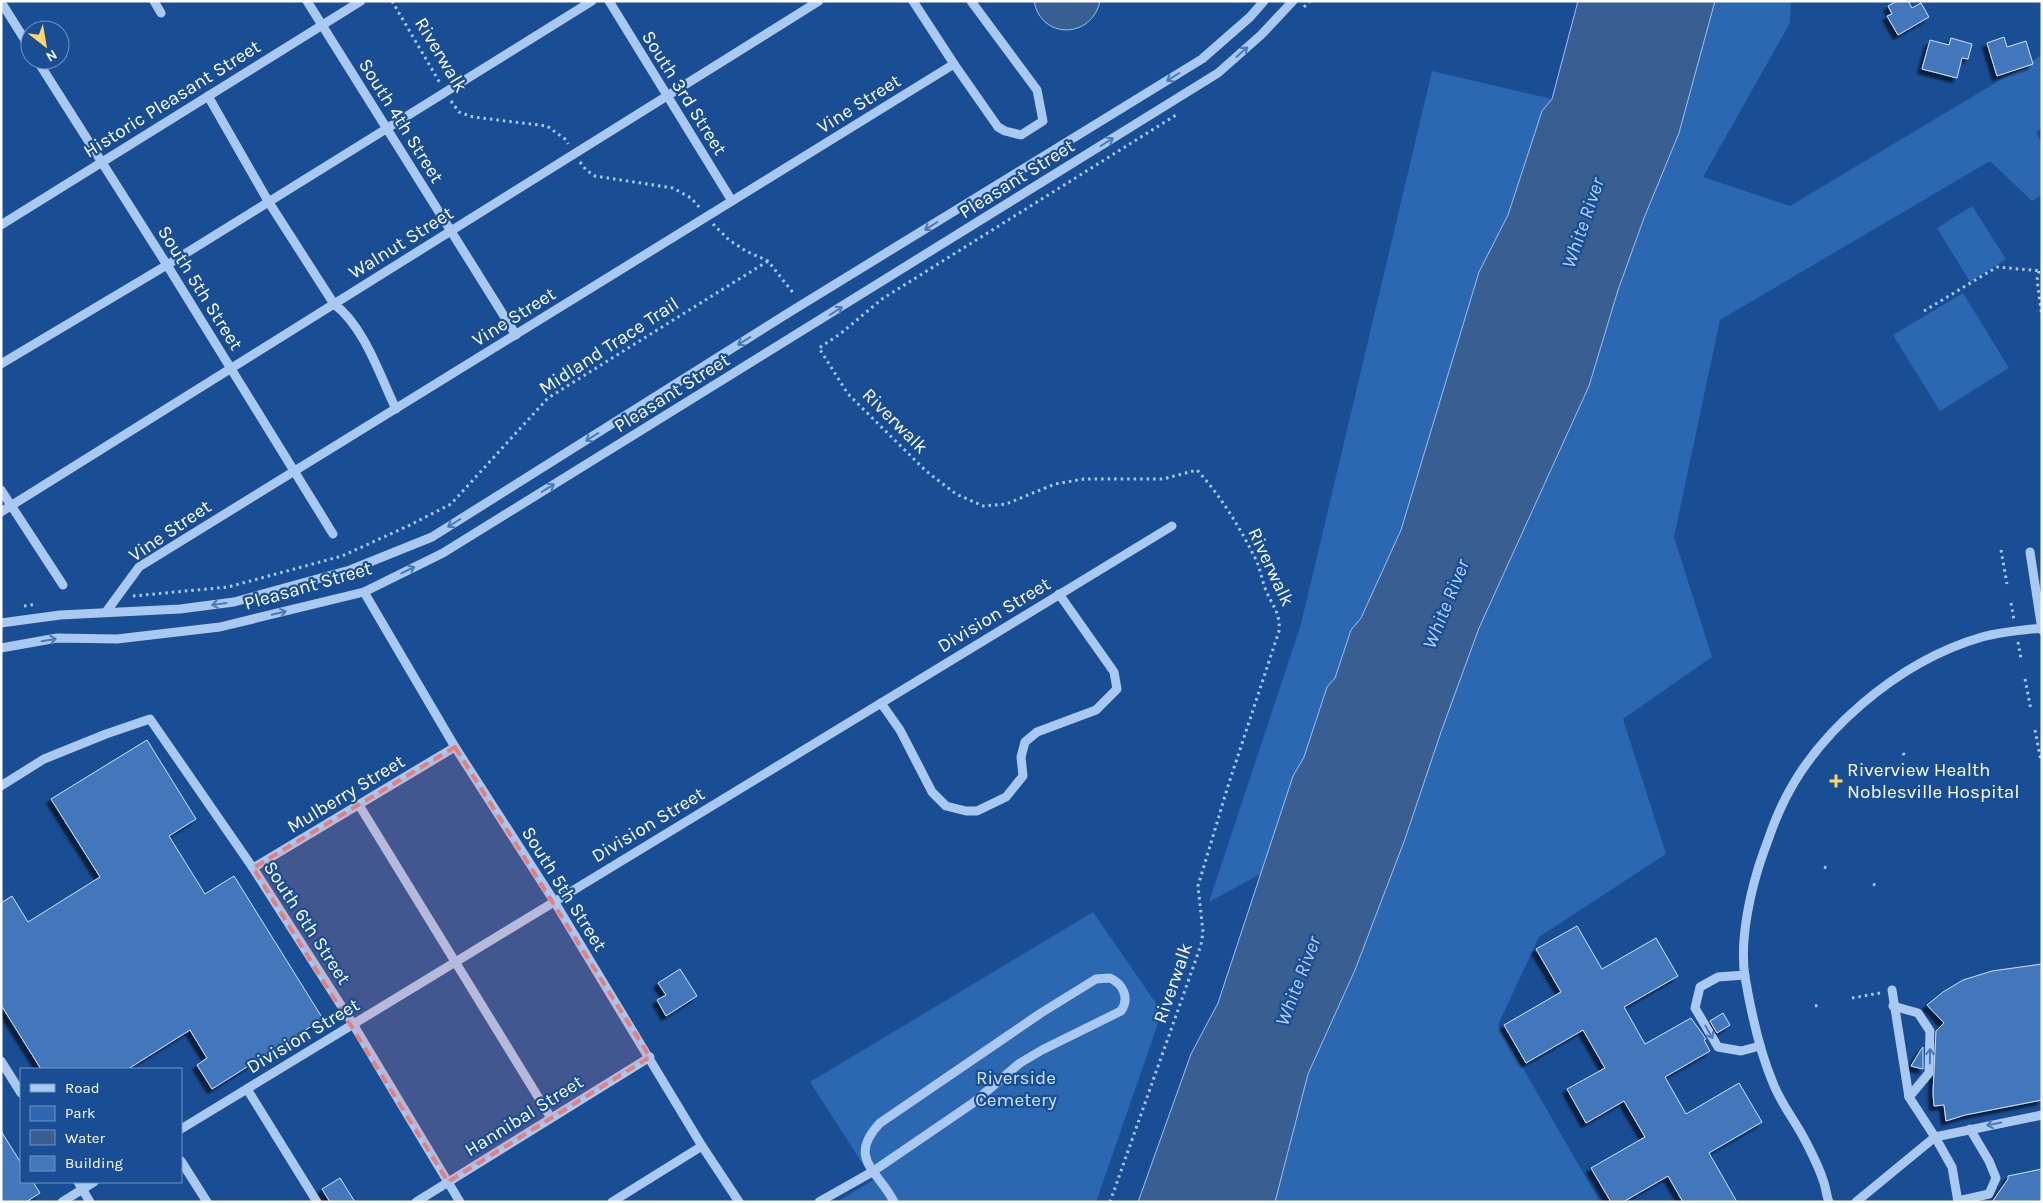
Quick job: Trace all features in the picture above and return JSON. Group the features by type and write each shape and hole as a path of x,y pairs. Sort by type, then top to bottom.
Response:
{"street":[{"path":"154,1 161,13"},
{"name":"South 4th Street","path":"307,1 516,335"},
{"name":"Historic Pleasant Street","path":"1,225 361,1"},
{"path":"1,364 167,265 592,1"},
{"name":"South 3rd Street","path":"609,1 732,202"},
{"name":"Walnut Street","path":"1,512 819,1"},
{"path":"913,1 998,127 1021,135 1043,121 1037,90 971,1"},
{"name":"Pleasant Street","path":"1,623 60,615 180,609 234,602 350,570 432,537 777,321 1202,59 1250,17 1264,1"},
{"name":"Pleasant Street","path":"1,648 57,638 117,639 220,627 364,592 443,553 1218,73 1261,35 1293,1"},
{"path":"1,2 20,32"},
{"name":"Vine Street","path":"106,612 139,567 954,64"},
{"name":"South 5th Street","path":"44,70 333,534"},
{"path":"208,96 268,201 334,304 346,313 365,343 396,410"},
{"path":"1,490 63,586"},
{"name":"Division Street","path":"182,1128 1172,526"},
{"path":"1829,1202 1823,1180 1806,1141 1773,1084 1760,1046 1745,975 1747,926 1754,877 1779,811 1801,773 1828,736 1862,705 1905,671 1945,651 1982,637 2016,630 2042,629 2030,552"},
{"name":"South 5th Street","path":"364,592 455,747 554,902 650,1057 702,1146 739,1202"},
{"path":"881,703 900,730 932,792 946,806 966,811 977,811 1006,797 1023,776 1021,757 1025,742 1037,732 1096,710 1117,689 1114,672 1060,594"},
{"name":"South 6th Street","path":"1,786 44,759 106,734 150,719 253,868 352,1024 460,1202"},
{"name":"Mulberry Street","path":"253,868 455,747"},
{"path":"359,805 551,1118"},
{"path":"1745,975 1718,977 1700,987 1695,1008 1718,1047 1741,1051 1760,1046"},
{"path":"819,1202 872,1172 973,1103 1020,1063 1121,1011 1125,999 1121,985 1110,978 1096,979 1041,1013 888,1116 872,1132 865,1149 867,1163 872,1172 889,1191 894,1202"},
{"path":"1892,990 1893,1006 1909,1096 1952,1167 1958,1201 1989,1194 1996,1178 1989,1161 1970,1129"},
{"path":"1893,1006 1918,1013 1930,1031 1929,1073 1909,1096"},
{"name":"Hannibal Street","path":"416,1202 650,1057"},
{"path":"1,1061 20,1090"},
{"path":"247,1089 317,1202"},
{"path":"1856,1202 1935,1137 2042,1115"},
{"path":"612,1202 702,1146"},
{"path":"182,1163 206,1202"},
{"path":"62,1202 80,1185 90,1202"}],"path":[{"name":"Riverwalk","path":"392,1 459,112 474,117 547,126 565,139 586,170 595,176 673,188 691,198 729,240 746,251 768,261 794,294"},
{"name":"Midland Trace Trail","path":"118,597 228,587 342,556 426,518 451,504 548,398 768,261"},
{"path":"1924,311 1997,268 2040,271 2037,280 2042,317"},
{"name":"Riverwalk","path":"818,348 848,394 926,471 956,494 983,506 1006,504 1064,482 1084,479 1163,479 1197,470 1213,488 1255,556 1263,576 1265,588 1279,614 1279,631 1228,786 1198,886 1203,932 1201,945 1110,1202"},
{"path":"2001,550 2007,584"},
{"path":"2011,603 2014,622"},
{"path":"16,608 40,604"},
{"path":"2018,641 2021,659"},
{"path":"2026,679 2031,710"},
{"path":"2035,730 2040,760"},
{"path":"1936,791 1939,795"},
{"path":"1824,867 1829,869"},
{"path":"1873,884 1877,886"},
{"path":"1852,998 1881,993"}],"highlighted area":[{"path":"455,747 650,1057 448,1182 253,868"}],"green space":[{"path":"1715,1 1791,1 1790,23 1703,177 1790,206 2042,55 2042,129 2036,132 2042,144 2042,195 2032,201 1990,161 1720,320 1674,537 1712,657 1623,719 1666,854 1539,937 1498,1025 1600,1202 1275,1202 1308,1074 1355,970 1405,839 1479,628 1589,386 1618,290 1644,218 1679,133"},
{"path":"1432,71 1552,99 1542,111 1508,215 1479,272 1401,530 1361,618 1351,630 1335,678 1327,687 1304,757 1293,776 1262,873 1209,902 1301,624"},
{"path":"1972,206 2006,259 1970,282 1937,228"},
{"path":"1963,293 2009,368 1940,411 1893,335"},
{"name":"Riverside Cemetery","path":"1093,912 1162,1012 1096,1202 837,1202 873,1180 810,1082"}],"water":[{"path":"1034,1 1100,1 1095,14 1087,23 1067,30 1056,28 1046,23 1039,14"},
{"name":"White River","path":"1578,1 1715,1 1679,133 1644,218 1618,290 1589,386 1479,628 1405,839 1355,970 1308,1074 1275,1202 1138,1202 1191,1054 1218,1003 1293,776 1304,757 1327,687 1335,678 1351,630 1361,618 1401,530 1479,272 1508,215 1542,111 1552,99"}],"building":[{"path":"1897,1 1908,1 1912,8 1921,3 1929,17 1898,35 1887,16 1892,14 1888,6"},
{"path":"2004,37 2007,47 2026,41 2033,64 1997,76 1987,43"},
{"path":"1951,38 1972,44 1968,59 1962,58 1957,78 1922,69 1930,40 1949,45"},
{"path":"147,740 196,819 169,836 205,894 234,876 323,1019 212,1089 197,1065 207,1058 190,1030 130,1068 40,1068 1,1005 1,903 12,896 28,922 100,877 51,799"},
{"path":"1577,926 1602,969 1656,938 1678,976 1624,1007 1645,1044 1691,1018 1706,1039 1704,1040 1710,1051 1665,1077 1686,1114 1739,1083 1762,1122 1709,1153 1737,1202 1683,1202 1668,1176 1623,1202 1611,1202 1591,1168 1645,1137 1624,1101 1586,1123 1567,1089 1605,1068 1583,1030 1526,1063 1504,1025 1561,992 1536,949"},
{"path":"2042,964 2042,1100 1965,1115 1946,1121 1944,1105 1934,1106 1933,1093 1936,1031 1944,1023 1927,1005 1943,992 1963,980 1992,971"},
{"path":"680,969 697,996 666,1016 657,1000 666,995 658,983"},
{"path":"1723,1013 1730,1025 1717,1033 1710,1021"},
{"path":"1923,1047 1923,1069 1911,1066 1920,1051"},
{"path":"1,1131 20,1161 20,1183 34,1183 40,1193 26,1202 1,1202"},
{"path":"2042,1169 2042,1202 1992,1202 2008,1179 2008,1176"},
{"path":"340,1178 355,1202 330,1202 322,1189"}],"place":[{"name":"Riverview Health Noblesville Hospital","path":"1836,781"}]}
